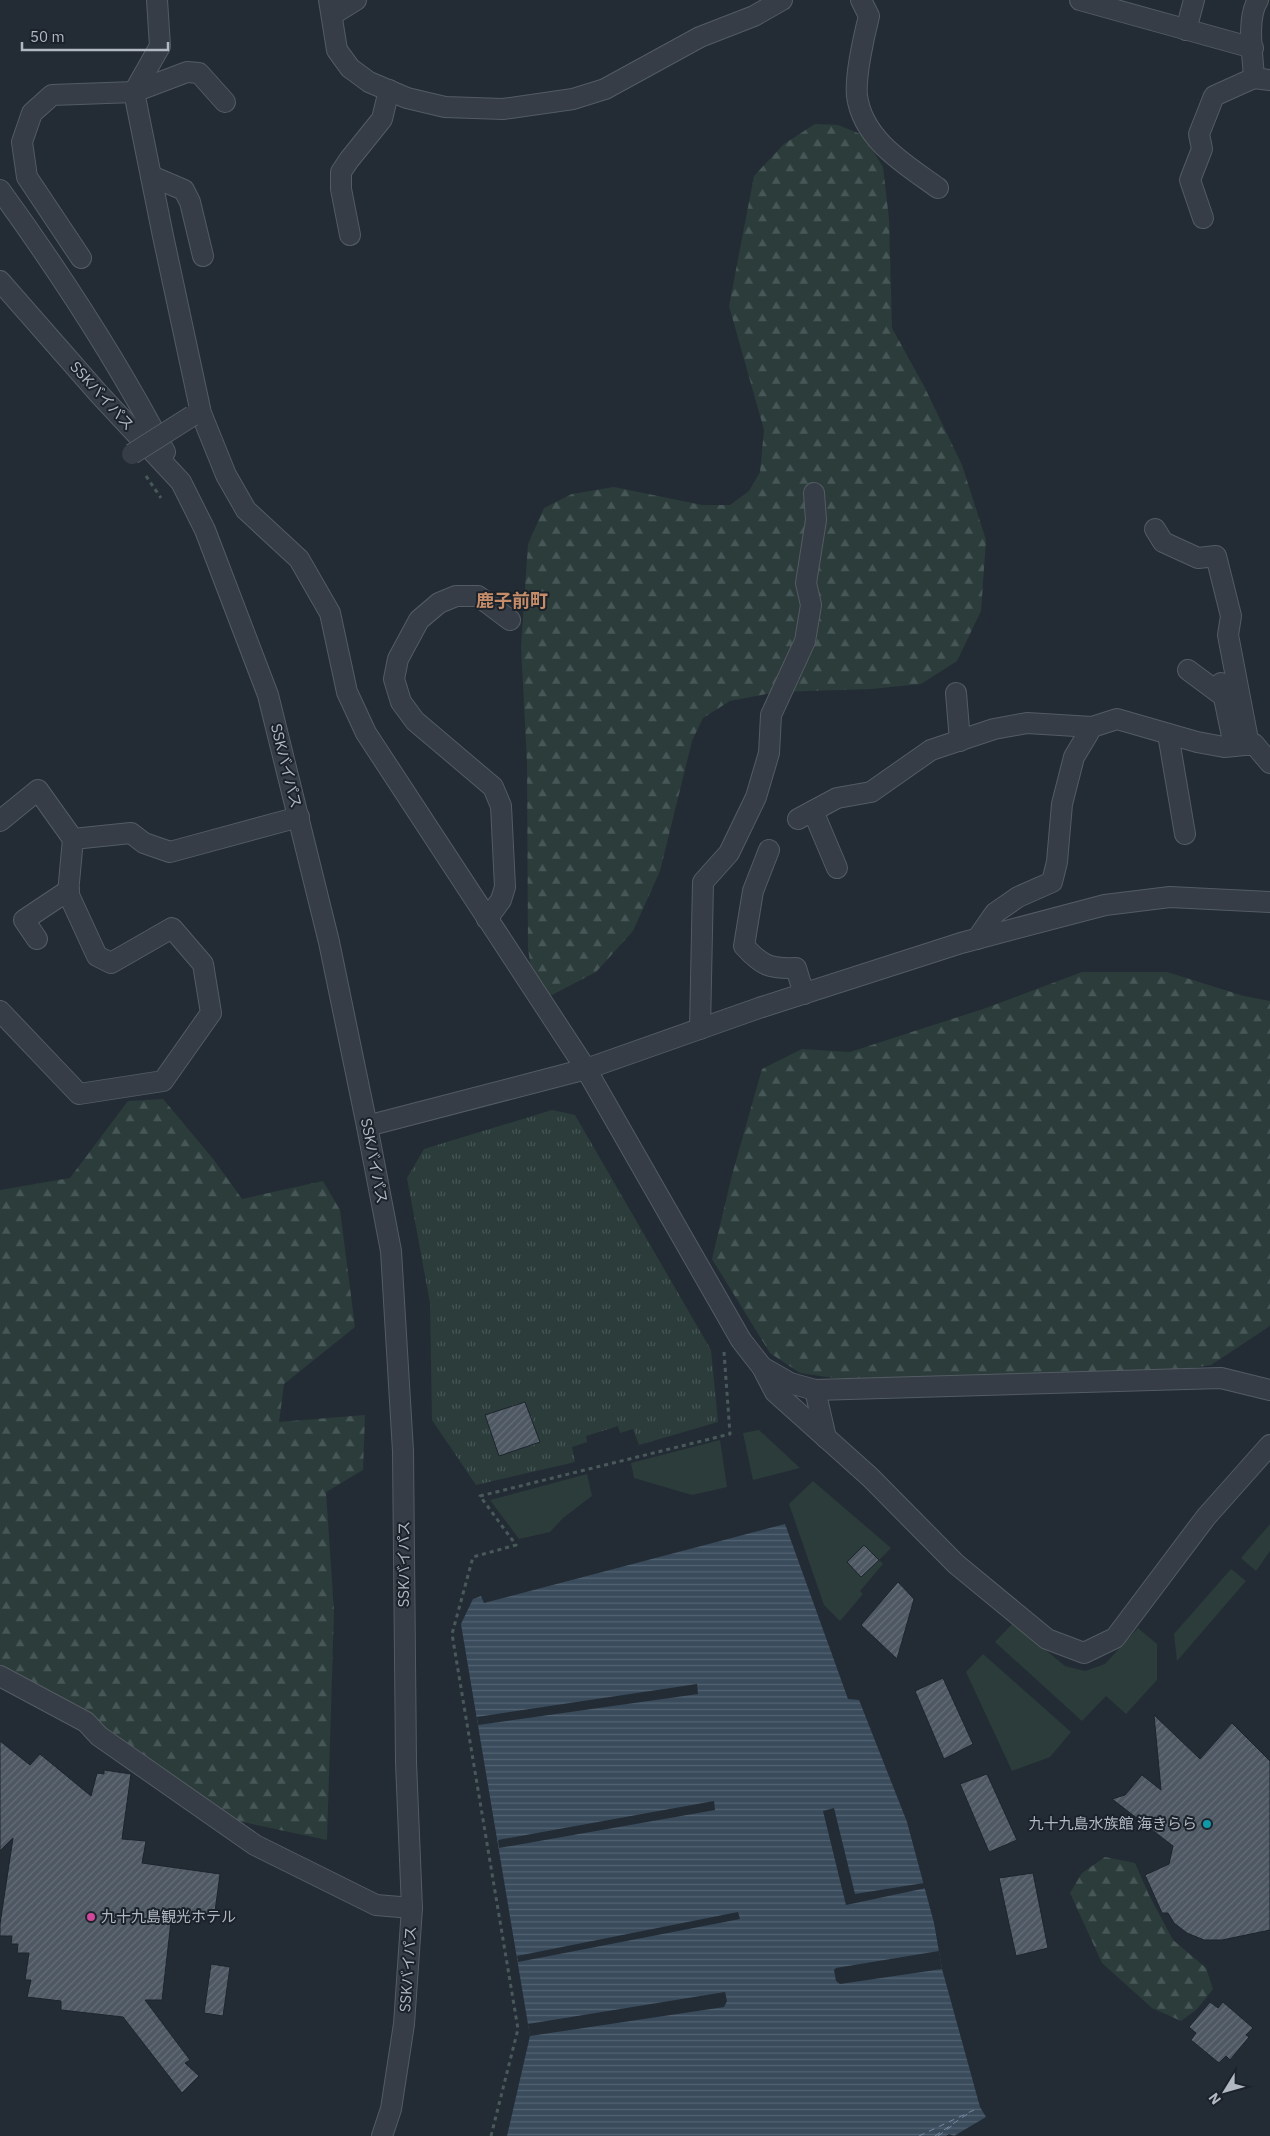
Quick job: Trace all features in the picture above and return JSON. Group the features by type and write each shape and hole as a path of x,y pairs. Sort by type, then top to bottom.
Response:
{"street":[{"path":"156,0 160,46 134,92 197,414 226,475 246,510 299,559 330,613 347,692 366,733 586,1069 741,1340 762,1367 775,1392 870,1477 964,1570 1047,1639 1084,1653 1115,1638 1206,1517 1270,1445"},
{"path":"356,0 330,7 337,50 350,68 369,82 407,98 455,107 502,109 573,99 605,89 700,37 754,16 782,0"},
{"path":"861,0 869,16 862,44 857,95 862,113 874,137 894,156 938,188"},
{"path":"1080,0 1253,48"},
{"path":"1186,30 1194,0"},
{"path":"1203,218 1190,180 1202,149 1199,134 1214,96 1262,79 1253,48 1252,22 1254,7 1258,0"},
{"path":"81,258 27,177 22,142 32,113 52,95 134,92 186,72 199,73 225,102"},
{"path":"350,234 341,190 341,172 382,119 389,90"},
{"path":"151,176 184,190 190,202 203,256"},
{"path":"0,190 74,295 133,390 181,482"},
{"name":"SSKバイパス","path":"0,281 99,394 181,482 205,530 268,695 329,942 368,1126 391,1251 403,1450 406,1762 412,1908 404,2024 391,2109 382,2136"},
{"path":"132,454 197,414"},
{"path":"700,1029 703,882 728,853 756,797 769,753 771,714 805,641 811,605 806,583 816,520 814,492"},
{"path":"1155,529 1163,542 1198,558 1216,556 1231,616 1228,635 1241,745"},
{"path":"486,919 501,900 505,887 501,806 498,794 493,787 415,721 401,702 394,679 398,659 419,620 439,603 456,596 478,596 510,620"},
{"path":"1188,670 1222,689 1241,745"},
{"path":"956,693 960,741"},
{"path":"837,868 805,815 837,798 871,792 931,750 994,729 1027,723 1092,726 1117,719 1206,744 1224,747 1254,744 1270,763"},
{"path":"977,939 995,913 1018,897 1052,882 1057,862 1062,804 1074,757 1092,726"},
{"path":"1168,734 1185,834"},
{"path":"0,821 38,790 73,840 68,893 97,956 111,963 172,928 203,964 211,1013 163,1081 79,1094 0,1011"},
{"path":"73,840 131,832 144,843 170,852 298,817"},
{"path":"768,850 753,891 744,946 755,958 774,969 796,968 804,994"},
{"path":"37,939 24,920 69,890"},
{"path":"368,1126 586,1069 804,994 977,939 1105,905 1170,897 1270,902"},
{"path":"762,1367 790,1383 815,1390 1221,1378 1270,1390"},
{"path":"815,1390 826,1438"},
{"path":"0,1676 86,1722 98,1736 255,1845 376,1905 412,1908"}],"path":[{"path":"491,2136 518,2029 452,1634 473,1557 516,1545 480,1496 730,1434 724,1352"}],"green space":[{"path":"815,124 838,125 863,135 883,167 889,219 892,328 924,386 962,465 986,540 981,611 957,661 921,684 871,689 777,692 730,701 703,718 692,741 660,871 633,931 596,972 552,995 534,990 528,948 527,763 521,646 528,544 544,508 572,494 614,487 702,505 730,505 749,491 760,472 764,430 729,306 754,176 784,144"},
{"path":"1082,972 1167,972 1244,996 1270,1001 1270,1326 1211,1365 1173,1371 855,1381 800,1373 770,1353 712,1259 732,1175 762,1069 802,1049 850,1052 986,1008"},
{"path":"163,1099 214,1160 242,1199 323,1181 340,1210 355,1327 284,1384 279,1422 365,1415 363,1470 326,1492 334,1611 327,1840 238,1821 113,1733 0,1666 0,1190 70,1178 128,1101"},
{"path":"552,1110 575,1115 711,1350 718,1422 639,1445 633,1429 620,1433 618,1426 586,1436 587,1442 572,1447 575,1462 476,1485 432,1420 430,1303 407,1178 424,1149"},
{"path":"759,1430 800,1468 753,1480 743,1433"},
{"path":"720,1440 727,1487 692,1495 634,1478 631,1463"},
{"path":"587,1474 592,1496 563,1518 550,1532 519,1539 490,1500"},
{"path":"813,1481 891,1548 879,1560 883,1564 860,1591 863,1594 840,1621 824,1605 789,1504"},
{"path":"1270,1524 1270,1551 1256,1571 1241,1558"},
{"path":"1231,1569 1246,1581 1177,1661 1174,1634"},
{"path":"1013,1623 1065,1666 1085,1671 1105,1664 1138,1628 1157,1644 1157,1680 1126,1714 1106,1696 1082,1721 995,1642"},
{"path":"983,1654 1071,1732 1050,1757 1012,1771 966,1672"},
{"path":"1105,1857 1135,1863 1149,1895 1173,1940 1206,1968 1213,1989 1197,2009 1181,2021 1152,2008 1102,1963 1070,1893 1082,1873"}],"water":[{"path":"785,1524 848,1699 859,1700 907,1822 934,1923 942,1969 980,2107 986,2117 954,2136 949,2134 946,2136 507,2136 530,2036 461,1624 473,1599 481,1596 484,1603"}],"pier":[{"path":"697,1684 698,1694 478,1725 477,1717"},
{"path":"714,1801 715,1810 499,1848 498,1840"},
{"path":"834,1808 855,1894 924,1883 926,1888 846,1905 823,1811"},
{"path":"738,1912 740,1919 518,1962 517,1956"},
{"path":"939,1951 942,1969 840,1984 836,1981 834,1970 836,1968"},
{"path":"725,1992 727,2001 724,2007 530,2036 528,2024"}],"building":[{"path":"525,1402 540,1442 499,1456 485,1415"},
{"path":"864,1545 879,1560 861,1577 847,1562"},
{"path":"898,1582 914,1599 897,1659 861,1625"},
{"path":"943,1678 973,1744 944,1759 915,1691"},
{"name":"九十九島水族館 海きらら","path":"1154,1715 1200,1759 1232,1723 1270,1761 1270,1930 1222,1940 1204,1940 1187,1933 1174,1923 1168,1913 1162,1913 1145,1875 1169,1864 1173,1846 1112,1799 1125,1795 1142,1775 1161,1790"},
{"path":"0,1741 30,1765 40,1754 91,1796 97,1773 104,1774 104,1770 131,1774 122,1839 146,1841 142,1863 220,1874 214,1919 172,1913 162,2000 145,2000 190,2060 185,2063 199,2076 182,2093 123,2017 61,2010 61,2001 27,1997 31,1980 25,1980 29,1953 17,1953 18,1944 11,1944 12,1936 0,1936 0,1924 13,1838 0,1851"},
{"path":"987,1774 1017,1840 989,1852 960,1784"},
{"path":"1033,1873 1048,1948 1016,1956 999,1878"},
{"path":"211,1964 230,1967 223,2016 204,2013"},
{"path":"1210,2002 1218,2008 1223,2002 1253,2028 1246,2035 1249,2037 1230,2060 1226,2056 1219,2063 1191,2040 1196,2033 1189,2027"}],"ferry route":[{"path":"919,2136 974,2110"},
{"path":"935,2136 969,2113"},
{"path":"938,2136 953,2125"}],"place":[{"name":"九十九島水族館 海きらら","path":"1207,1824"},
{"name":"九十九島観光ホテル","path":"91,1917"}],"district":[{"name":"鹿子前町","path":"512,601"}]}
